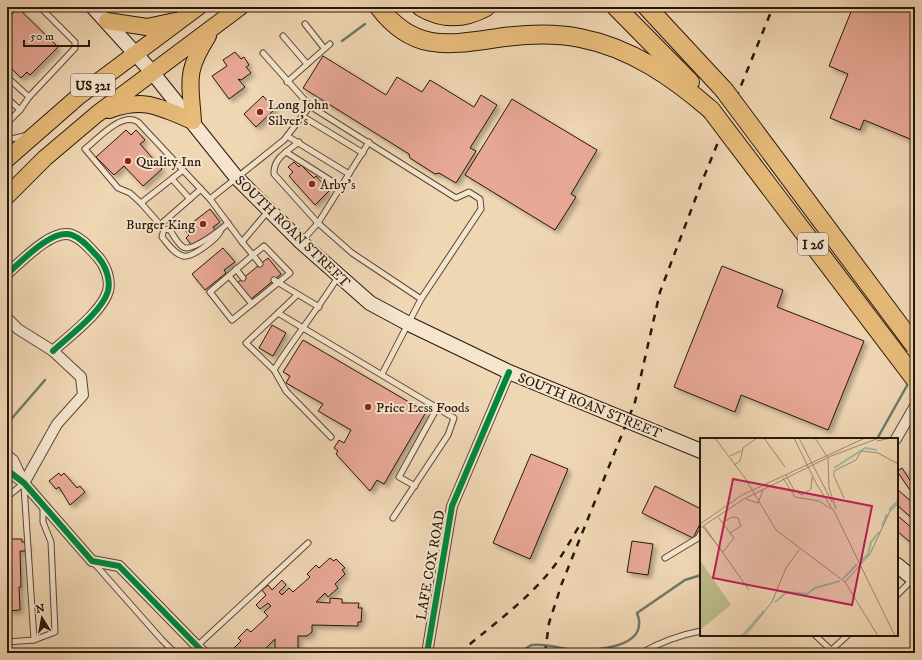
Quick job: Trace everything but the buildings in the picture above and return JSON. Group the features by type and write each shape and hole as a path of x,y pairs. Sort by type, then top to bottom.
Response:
{"highway":[{"name":"US 321","path":"7,159 79,96 198,7"},
{"name":"US 321","path":"7,196 45,158 97,114 240,7"},
{"path":"379,7 392,23 404,32 432,43 457,45 505,37 540,35 580,38 601,43 640,58 678,83 711,110"},
{"path":"421,7 439,15 457,16 475,13 486,7"},
{"name":"I 26","path":"616,7 693,86 915,379"},
{"name":"I 26","path":"648,7 724,90 915,346"},
{"path":"665,7 701,65"},
{"path":"107,21 147,27 181,20"},
{"path":"97,114 127,104 142,103 158,107 193,121 190,77 191,69 198,51 213,28"}],"main road":[{"name":"SOUTH ROAN STREET","path":"93,7 152,72 193,121 236,177 338,277 370,303 409,324 509,372 700,451"},
{"path":"898,566 914,579"}],"street":[{"path":"7,274 40,244 55,236 72,234 84,242 103,263 107,273 108,290 97,309 53,351"},
{"path":"8,320 18,329 53,351 80,377 83,395 57,424 24,483"},
{"name":"LAFE COX ROAD","path":"426,653 452,506 509,372"},
{"path":"897,438 915,406"},
{"path":"7,455 13,460 24,483"},
{"path":"7,470 24,483 92,560 119,566 201,649"}],"lane":[{"path":"7,123 75,48 75,42 40,7"},
{"path":"305,24 324,48"},
{"path":"283,36 306,64"},
{"path":"287,82 330,44"},
{"path":"263,53 287,82 310,106 456,198 469,192 480,199 481,209 421,299 382,374"},
{"path":"7,77 29,97"},
{"path":"7,98 20,110"},
{"path":"210,199 287,136 310,106"},
{"path":"302,116 363,153"},
{"path":"221,230 194,247 186,249 182,247 170,230 162,227 141,203 130,193 118,188 85,149 121,119 133,119 210,199 260,264"},
{"path":"7,140 35,133"},
{"path":"287,136 349,174"},
{"path":"299,142 286,152 276,163 274,174 318,223 352,253 421,299"},
{"path":"301,242 318,223 369,142"},
{"path":"286,152 341,187"},
{"path":"141,203 183,170"},
{"path":"172,178 190,199"},
{"path":"201,189 162,227 162,237 177,254 184,256 193,254 218,237 221,230 228,223"},
{"path":"242,242 269,210"},
{"path":"264,246 290,273 279,283 258,296 252,304 232,320 210,292 253,255 264,246"},
{"path":"236,269 243,278"},
{"path":"229,276 252,304"},
{"path":"274,370 292,341 319,307 338,277"},
{"path":"274,280 319,307"},
{"path":"297,295 246,343 274,370 286,391 331,437"},
{"path":"278,313 304,327 454,418 448,435 393,518"},
{"path":"415,486 399,477 437,408"},
{"path":"7,497 24,483"},
{"path":"24,483 34,640"},
{"path":"7,642 34,640 55,632 50,542 43,522 43,504"},
{"path":"665,558 698,538 700,535"},
{"path":"201,649 308,543"},
{"path":"92,560 175,653"},
{"path":"898,594 914,579"},
{"path":"641,653 664,641 700,631"},
{"path":"816,636 830,652 847,636"}],"waterway":[{"path":"342,41 365,24"},
{"path":"7,424 45,380"},
{"path":"878,438 909,382"},
{"path":"519,653 532,645 592,650 602,649 623,643 631,639 637,633 639,623 637,613 685,580 700,575"}],"railway":[{"path":"545,653 549,623 562,583 635,402 660,292 701,184 773,7"},
{"path":"459,653 505,616 537,586 557,563 581,523"}],"cycle path":[{"path":"7,274 37,247 55,236 64,234 72,235 80,239 103,264 107,272 109,282 105,299 92,315 53,351"},
{"path":"427,653 452,506 509,372"},
{"path":"7,470 24,483 92,561 119,566 204,653"}],"place":[{"name":"Long John Silver's","path":"260,112"},
{"name":"Quality Inn","path":"128,161"},
{"name":"Arby's","path":"312,184"},
{"name":"Burger King","path":"203,224"},
{"name":"Price Less Foods","path":"368,407"}]}
